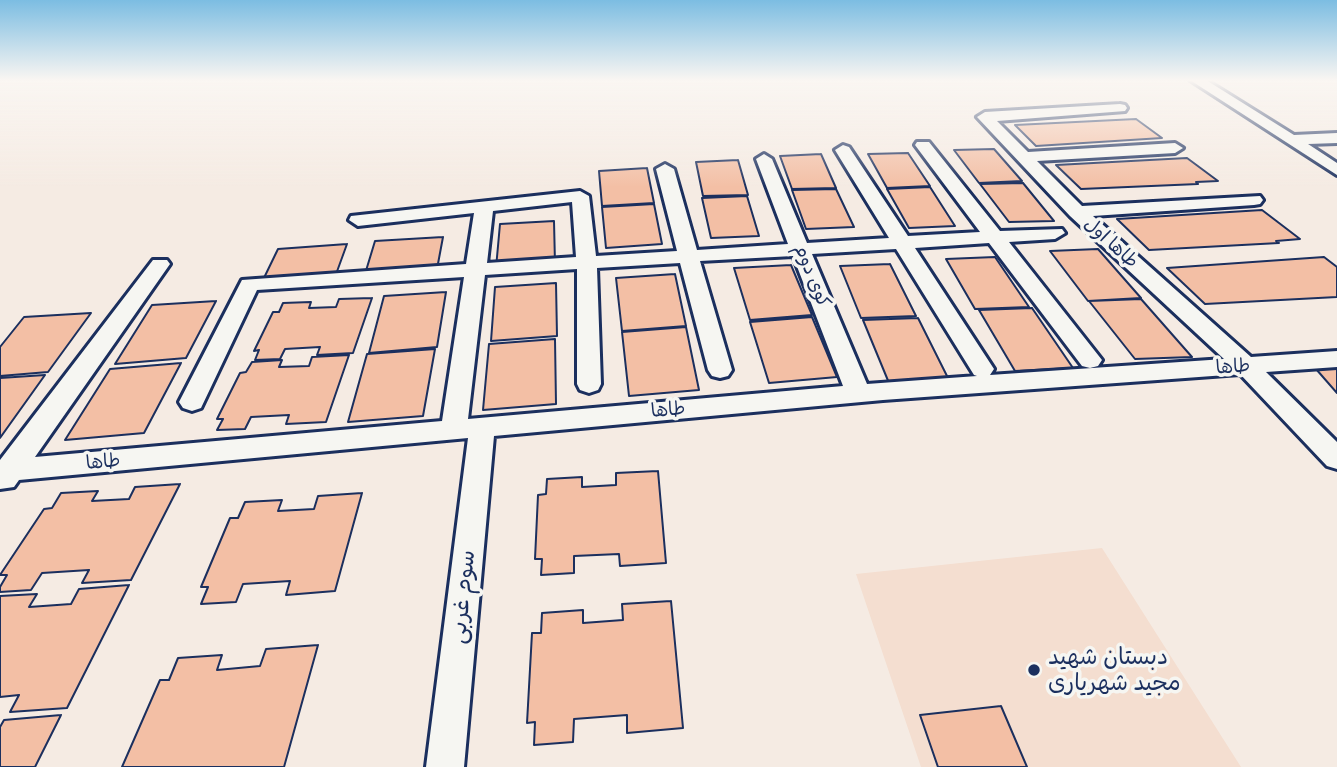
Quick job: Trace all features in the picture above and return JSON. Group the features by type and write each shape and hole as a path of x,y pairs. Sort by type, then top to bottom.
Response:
{"street":[{"name":"طاها اول","path":"1003,116 985,117 1077,212 1246,366 1337,459"},
{"path":"1253,116 1337,170"},
{"path":"1291,140 1337,138"},
{"path":"923,145 1090,360"},
{"path":"1023,157 1175,148"},
{"path":"844,150 982,369"},
{"name":"کوی دوم","path":"764,159 858,393"},
{"path":"665,169 691,256 720,370"},
{"path":"358,220 580,196 587,263 589,384"},
{"path":"1077,212 1254,200"},
{"name":"سوم غربی","path":"445,767 468,429 475,270 484,208"},
{"path":"192,402 249,284 1055,233"},
{"path":"4,475 160,264"},
{"name":"طاها","path":"4,475 858,393 1337,359"}],"shaded area":[{"name":"دبستان شهید مجید شهریاری","path":"1102,548 1241,767 921,767 856,574"}],"building":[{"path":"1136,119 1162,138 1036,146 1015,125"},
{"path":"994,149 1022,181 979,183 954,150"},
{"path":"908,153 930,186 887,188 868,154"},
{"path":"821,154 836,188 792,189 780,156"},
{"path":"1187,158 1218,181 1081,189 1056,165"},
{"path":"738,160 748,195 703,196 696,162"},
{"path":"647,168 654,203 602,206 599,171"},
{"path":"1023,183 1054,221 1009,222 980,184"},
{"path":"930,187 955,226 909,228 887,189"},
{"path":"836,189 854,227 806,229 792,190"},
{"path":"747,196 759,236 711,238 702,198"},
{"path":"654,204 662,244 606,248 602,207"},
{"path":"1262,210 1300,239 1276,241 1279,243 1149,250 1117,219"},
{"path":"554,221 555,264 496,268 500,224"},
{"path":"443,237 437,269 365,274 375,241"},
{"path":"347,244 335,277 262,282 278,249"},
{"path":"1098,249 1141,298 1088,301 1050,251"},
{"path":"995,257 1029,307 975,309 946,259"},
{"path":"1324,257 1337,267 1337,297 1205,304 1167,268"},
{"path":"890,264 916,316 861,318 840,266"},
{"path":"791,265 812,315 750,320 734,268"},
{"path":"675,274 686,326 622,331 616,278"},
{"path":"556,283 557,336 491,341 495,287"},
{"path":"446,292 437,347 369,353 384,296"},
{"path":"372,298 353,353 317,355 320,347 285,349 280,359 255,360 259,350 254,351 273,312 279,312 283,303 311,302 309,308 336,307 339,299"},
{"path":"1141,299 1192,357 1135,359 1089,301"},
{"path":"216,301 186,358 115,364 152,305"},
{"path":"1032,308 1073,368 1015,371 979,310"},
{"path":"91,313 48,372 0,376 0,347 24,317"},
{"path":"812,317 837,377 769,383 750,322"},
{"path":"918,318 949,380 889,383 863,320"},
{"path":"686,327 699,390 629,396 622,332"},
{"path":"555,339 556,404 483,410 489,344"},
{"path":"435,349 423,416 348,422 367,354"},
{"path":"349,355 326,422 286,424 289,415 251,417 245,429 217,430 223,419 217,419 240,373 246,372 252,362 282,360 279,367 309,366 312,357"},
{"path":"181,363 144,433 65,440 110,369"},
{"path":"1337,367 1337,393 1316,369"},
{"path":"45,375 0,438 0,378"},
{"path":"658,471 666,563 620,566 619,554 574,556 574,573 541,575 542,559 535,559 538,495 546,494 547,479 582,477 582,487 616,485 616,473"},
{"path":"180,484 131,580 82,583 89,570 42,573 31,590 0,592 7,575 0,575 44,509 52,508 61,493 98,491 92,501 129,499 135,487"},
{"path":"362,493 335,591 286,595 290,581 243,584 236,602 201,604 208,587 201,587 230,518 238,518 245,502 282,500 278,511 314,509 318,496"},
{"path":"129,585 67,708 10,712 19,695 0,697 0,596 37,594 29,607 71,604 79,589"},
{"path":"671,601 683,728 627,733 627,715 574,719 573,742 534,745 535,722 527,723 532,633 541,633 542,613 583,610 583,623 623,620 622,604"},
{"path":"318,645 284,767 122,767 160,680 169,680 178,658 222,655 217,670 260,666 266,649"},
{"path":"1001,706 1027,767 938,767 920,715"},
{"path":"61,715 35,767 0,767 0,727 4,720"}],"place":[{"name":"دبستان شهید مجید شهریاری","path":"1034,670"}]}
